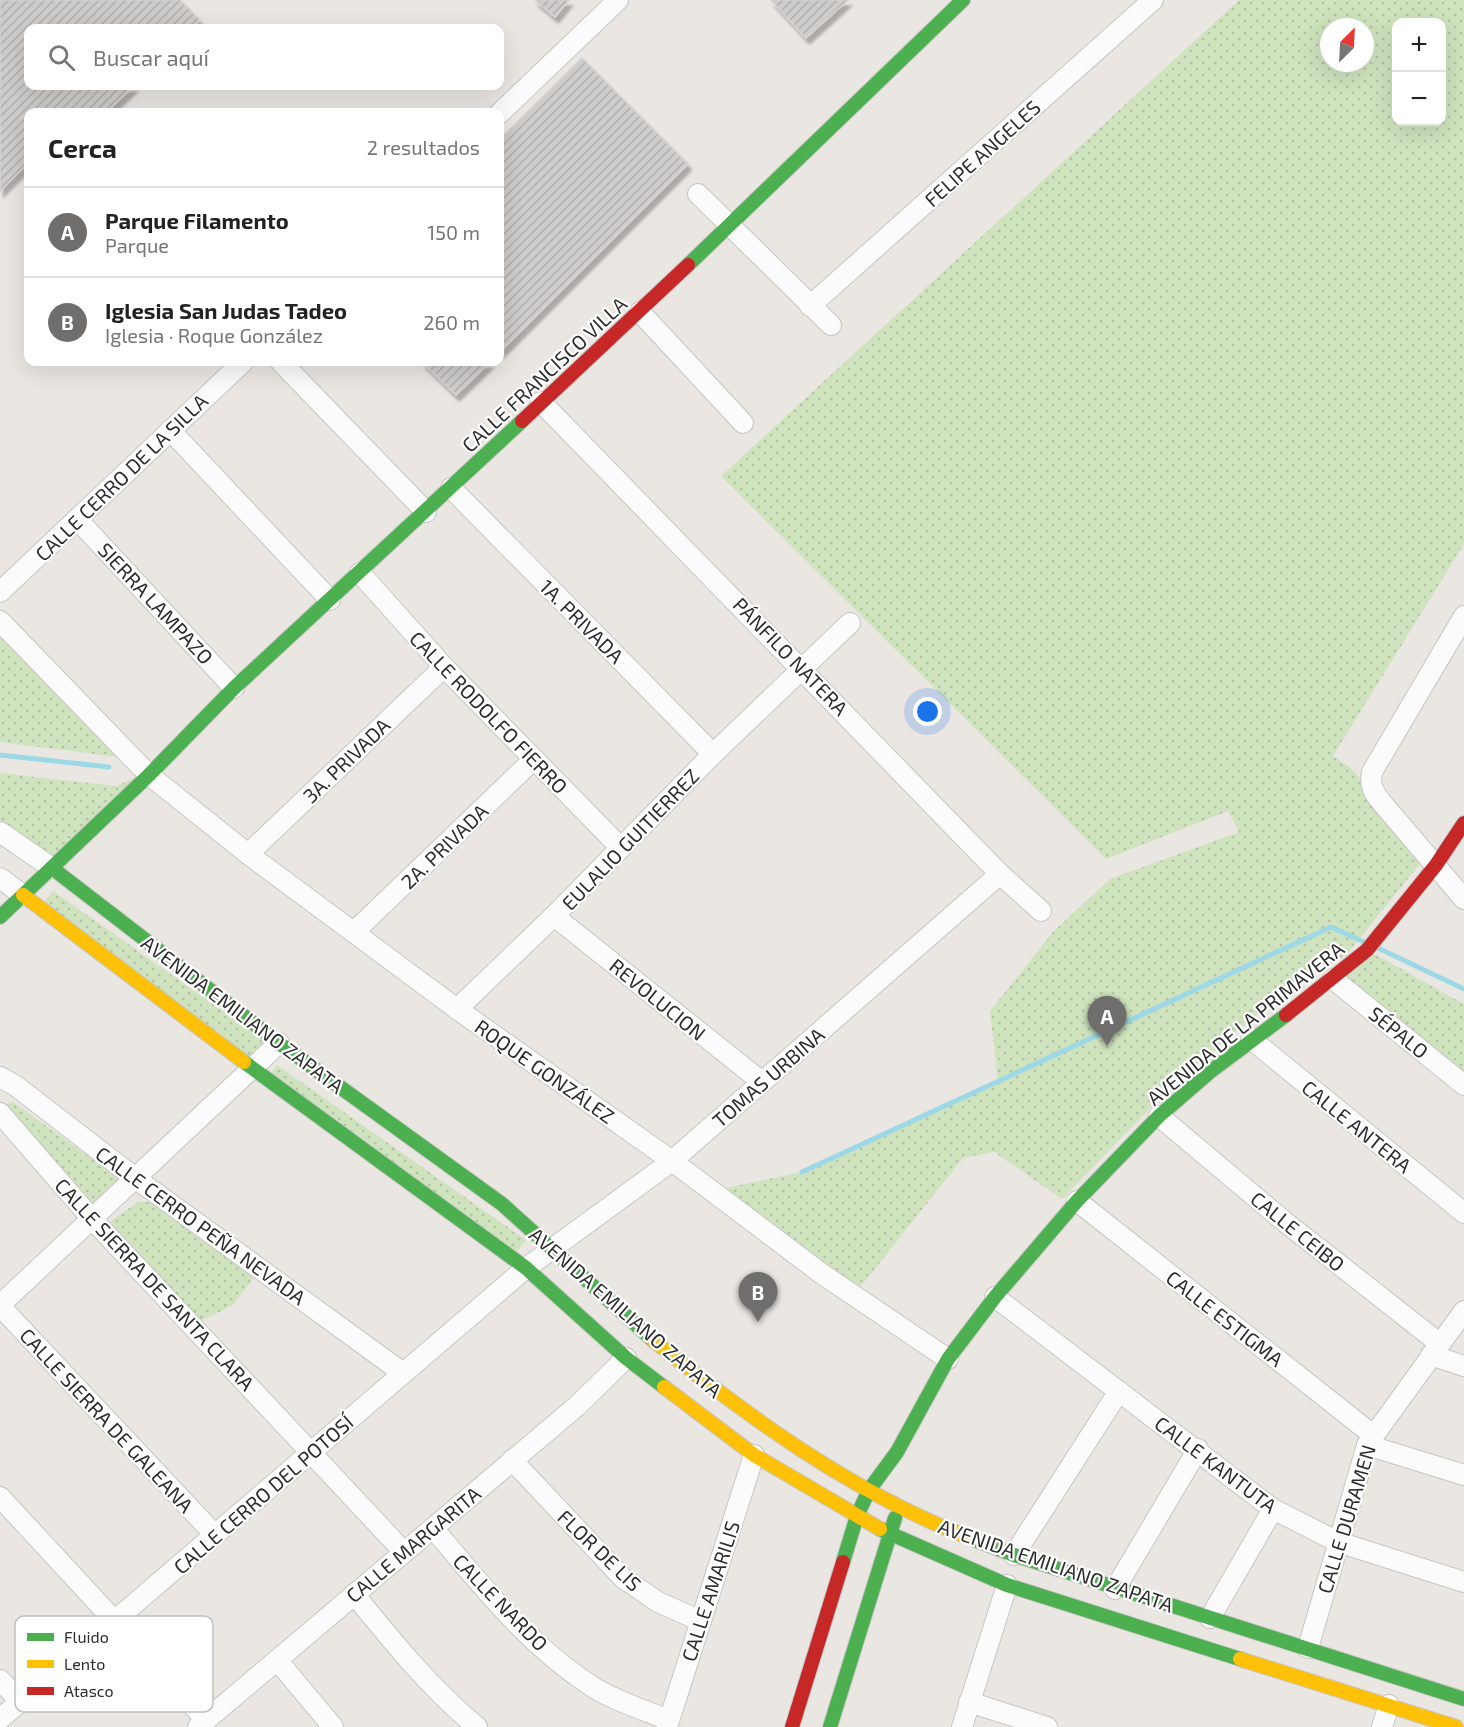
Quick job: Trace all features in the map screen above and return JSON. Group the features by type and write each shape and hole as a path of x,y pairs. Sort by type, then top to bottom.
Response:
{"street":[{"path":"504,109 618,0"},
{"name":"CALLE FRANCISCO VILLA","path":"0,917 149,775 234,688 640,312 963,0"},
{"name":"FELIPE ANGELES","path":"810,306 1153,0"},
{"path":"698,194 831,325"},
{"path":"640,312 743,423"},
{"name":"CALLE CERRO DE LA SILLA","path":"0,592 239,366"},
{"path":"285,366 426,512"},
{"name":"PÁNFILO NATERA","path":"541,402 803,668 1000,874 1041,911"},
{"path":"170,430 330,600"},
{"name":"1A. PRIVADA","path":"451,488 713,754"},
{"name":"SIERRA LAMPAZO","path":"77,519 234,688"},
{"name":"CALLE RODOLFO FIERRO","path":"360,573 444,667 621,848"},
{"path":"1464,616 1372,772 1370,782 1373,792 1464,899"},
{"name":"ROQUE GONZÁLEZ","path":"0,621 149,775 248,854 457,1008 672,1161 822,1274 948,1359"},
{"name":"EULALIO GUITIERREZ","path":"457,1008 554,916 713,754 850,623"},
{"name":"3A. PRIVADA","path":"248,854 444,667"},
{"name":"2A. PRIVADA","path":"354,932 534,759"},
{"name":"AVENIDA DE LA PRIMAVERA","path":"792,1727 857,1516 869,1490 897,1452 948,1359 995,1297 1077,1201 1159,1116 1251,1039 1333,979 1368,950 1436,865 1464,822"},
{"name":"AVENIDA EMILIANO ZAPATA","path":"0,832 52,868 279,1043 501,1204 553,1248 645,1334 698,1378 743,1412 841,1476 869,1490 898,1500 952,1532 1014,1555 1464,1699"},
{"name":"TOMAS URBINA","path":"526,1268 672,1161 1000,874"},
{"name":"AVENIDA EMILIANO ZAPATA","path":"0,878 252,1068 526,1268 626,1358 754,1455 857,1516 890,1534 1007,1585 1456,1727"},
{"name":"REVOLUCION","path":"554,916 762,1082"},
{"name":"SÉPALO","path":"1333,979 1464,1085"},
{"name":"CALLE ANTERA","path":"1251,1039 1464,1213"},
{"path":"0,1305 279,1043"},
{"name":"CALLE CERRO PEÑA NEVADA","path":"0,1077 16,1086 135,1178 403,1373"},
{"name":"CALLE SIERRA DE SANTA CLARA","path":"0,1113 92,1219 403,1551"},
{"name":"CALLE CEIBO","path":"1159,1116 1435,1349 1464,1366"},
{"name":"CALLE ESTIGMA","path":"1077,1201 1370,1440 1464,1475"},
{"name":"CALLE CERRO DEL POTOSÍ","path":"121,1616 526,1268"},
{"name":"CALLE KANTUTA","path":"995,1297 1198,1449 1273,1509 1338,1542 1464,1582"},
{"name":"CALLE SIERRA DE GALEANA","path":"0,1305 215,1535"},
{"name":"CALLE DURAMEN","path":"1308,1648 1370,1440 1464,1311"},
{"name":"CALLE MARGARITA","path":"202,1723 577,1406 626,1358"},
{"path":"1014,1555 1119,1391"},
{"path":"1115,1589 1198,1449"},
{"name":"AVENIDA DE LA PRIMAVERA","path":"897,1452 897,1473"},
{"name":"CALLE AMARILIS","path":"668,1723 754,1455"},
{"name":"FLOR DE LIS","path":"512,1460 622,1578 658,1602 700,1622"},
{"path":"0,1497 112,1616"},
{"path":"830,1727 890,1534 898,1500"},
{"path":"1210,1618 1273,1509"},
{"name":"CALLE NARDO","path":"433,1528 485,1590 534,1641 594,1688 668,1723"},
{"path":"962,1727 1007,1585"},
{"path":"354,1594 412,1665 447,1702 477,1727"},
{"path":"277,1660 333,1727"},
{"path":"0,1680 15,1696"},
{"path":"969,1702 1047,1727"},
{"path":"1382,1727 1389,1706"},
{"name":"CALLE CERRO DEL POTOSÍ","path":"0,1719 15,1707"}],"green space":[{"path":"1239,0 1464,0 1464,544 1333,756 1351,768 1427,855 1347,954 1283,993 1173,1085 1062,1199 994,1152 963,1158 854,1295 711,1191 802,1172 998,1081 990,1011 1053,932 1110,879 1239,832 1228,811 1106,859 721,476"},
{"path":"0,633 126,758 0,742"},
{"path":"0,773 116,786 141,775 58,858 0,826"},
{"path":"53,891 271,1045 248,1068 36,912"},
{"path":"1367,950 1464,1004 1464,1084 1333,979"},
{"path":"277,1065 526,1240 509,1263 265,1081"},
{"path":"13,1102 127,1184 92,1213 0,1112 6,1105"},
{"path":"138,1202 149,1202 255,1276 233,1305 201,1321 111,1238 108,1234 111,1221"}],"building":[{"path":"0,0 180,0 200,20 196,24 24,24 24,90 130,90 110,108 24,108 24,167 0,191"},
{"path":"535,0 569,0 555,17"},
{"path":"771,0 848,0 806,38"},
{"path":"582,58 688,164 504,348 504,135"},
{"path":"426,366 486,366 456,395"}],"waterway":[{"path":"0,755 109,767"},
{"path":"802,1172 1331,927 1364,942"},
{"path":"1378,948 1464,989"}],"traffic: fast":[{"path":"688,265 963,0"},
{"path":"0,917 149,775 234,688 522,421"},
{"path":"52,868 279,1043 502,1204 654,1341"},
{"path":"843,1562 857,1516 869,1490 897,1452 948,1359 995,1297 1077,1201 1159,1116 1211,1071 1286,1015"},
{"path":"244,1062 526,1268 626,1358 664,1387"},
{"path":"830,1727 895,1518"},
{"path":"880,1529 1007,1585 1240,1659"},
{"path":"965,1536 1014,1555 1464,1699"}],"traffic: slow":[{"path":"23,895 244,1062"},
{"path":"654,1341 764,1425 841,1475 923,1518 965,1536"},
{"path":"664,1387 754,1455 880,1529"},
{"path":"1240,1659 1456,1727"}],"traffic: jam":[{"path":"522,421 688,265"},
{"path":"1286,1015 1367,950 1436,865 1464,823"},
{"path":"792,1727 843,1562"}],"place":[{"name":"Parque Filamento","path":"1107,1046"},
{"name":"Iglesia San Judas Tadeo","path":"758,1322"}]}
